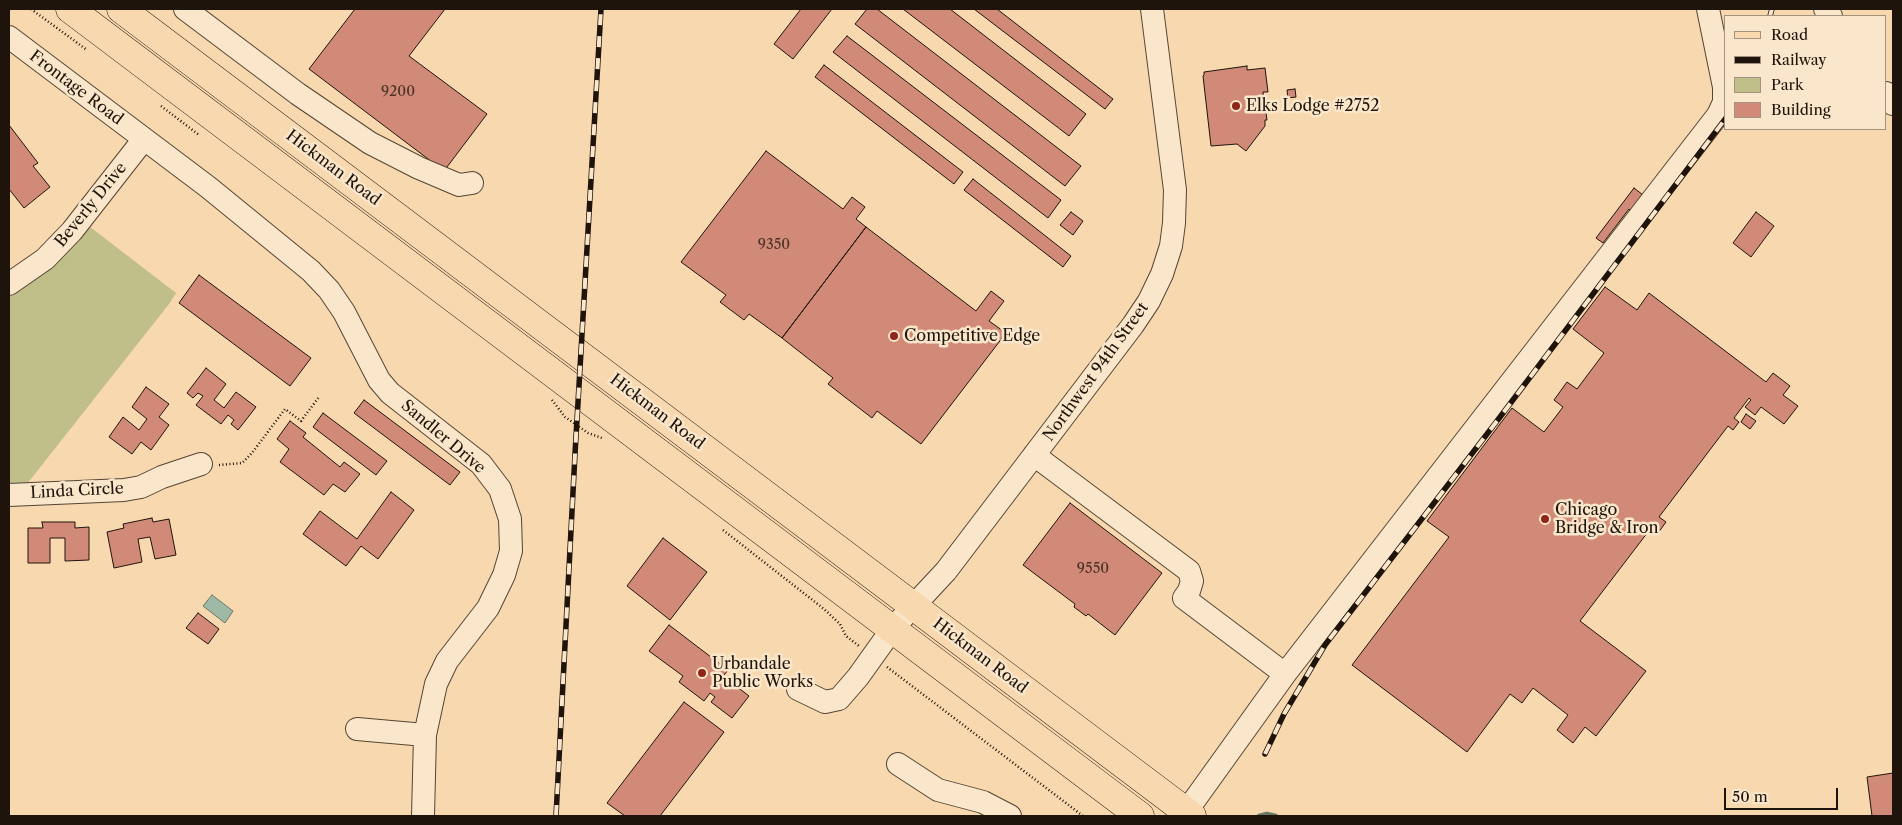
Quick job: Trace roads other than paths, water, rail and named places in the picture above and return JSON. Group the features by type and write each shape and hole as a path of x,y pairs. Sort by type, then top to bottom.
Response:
{"main road":[{"name":"Hickman Road","path":"70,9 1140,816"},
{"name":"Hickman Road","path":"121,9 1187,815"}],"street":[{"path":"185,9 298,94 370,143 419,168 459,185 472,183"},
{"name":"Northwest 94th Street","path":"798,689 825,702 839,699 858,677 893,628 946,571 1133,325 1149,301 1162,274 1170,246 1174,223 1175,190 1152,9"},
{"path":"1187,815 1285,674 1718,115 1724,102 1724,87 1708,9"},
{"name":"Frontage Road","path":"9,37 144,139"},
{"name":"Beverly Drive","path":"9,284 45,259 72,231 144,139"},
{"name":"Sandler Drive","path":"144,139 216,193 311,271 329,290 344,312 378,380 390,393 481,464 500,489 510,519 511,551 504,575 488,608 447,661 436,684 425,735 423,816"},
{"path":"1034,455 1189,570 1192,581 1189,591 1184,598 1285,674"},
{"name":"Linda Circle","path":"9,495 124,490 141,487 162,477 201,464"},
{"path":"357,730 425,735"},
{"path":"898,764 938,790 984,802 1009,816"}],"waterway":[{"path":"1259,816 1267,814 1276,816"}],"railway":[{"path":"556,816 601,9"},
{"path":"1770,15 1772,9"},
{"path":"1265,754 1284,714 1325,645 1724,121"}],"place":[{"name":"Elks Lodge #2752","path":"1236,106"},
{"name":"Competitive Edge","path":"894,336"},
{"name":"Chicago Bridge & Iron","path":"1545,519"},
{"name":"Urbandale Public Works","path":"702,673"}]}
